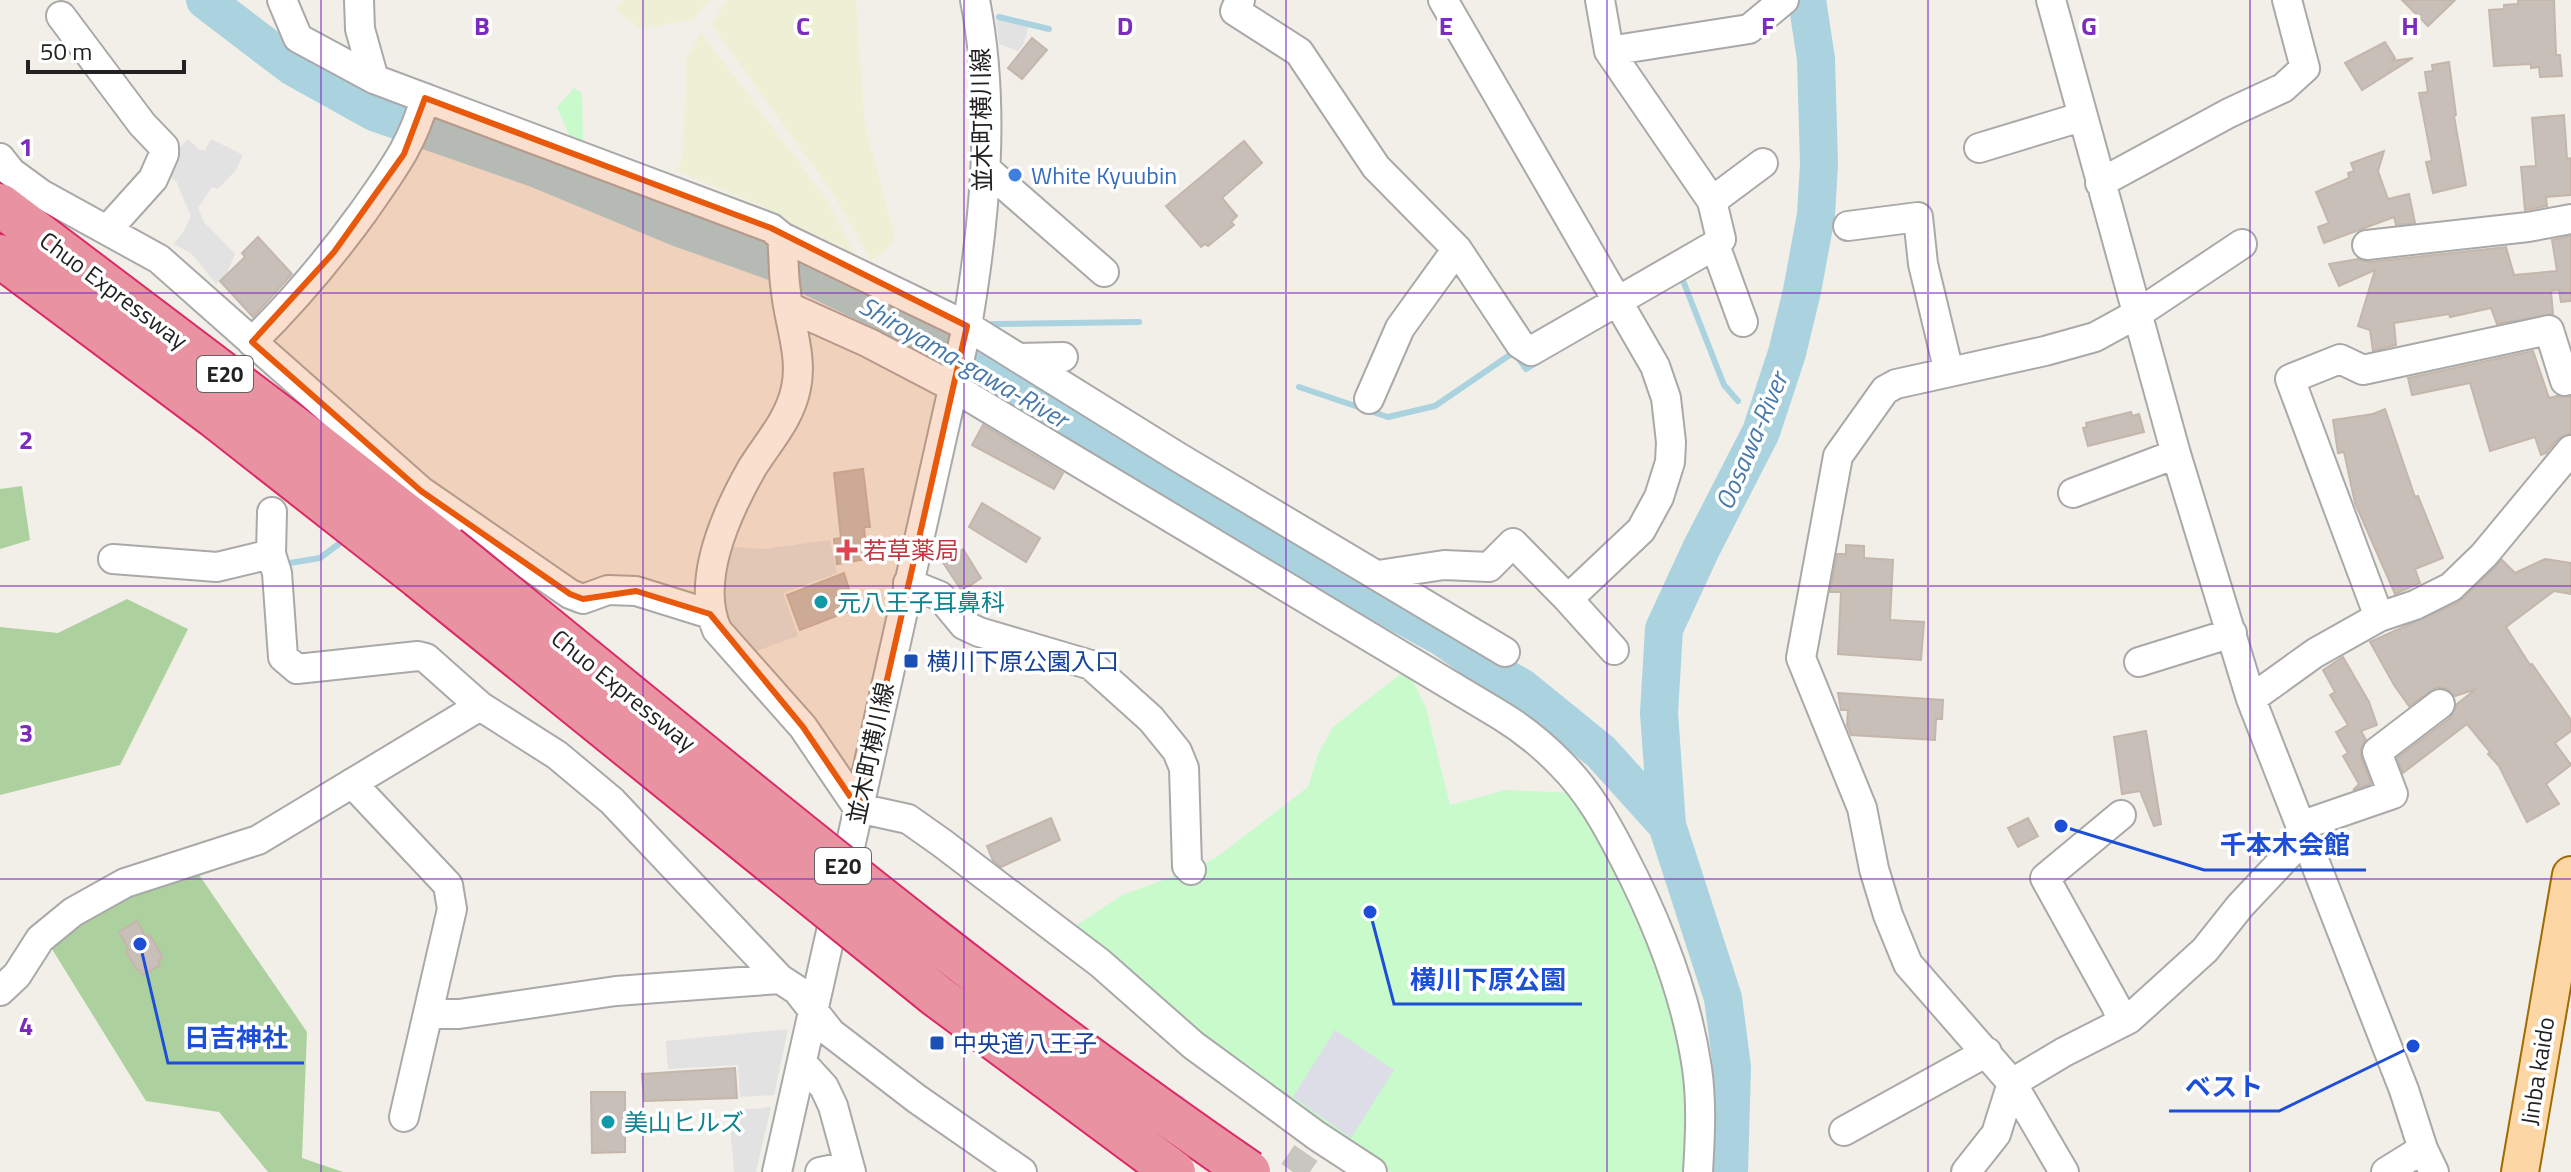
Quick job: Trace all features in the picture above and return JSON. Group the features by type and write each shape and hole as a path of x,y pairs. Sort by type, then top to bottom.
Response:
{"highway":[{"name":"Chuo Expressway","path":"0,205 447,547 966,965 1160,1111 1249,1172"},
{"name":"Chuo Expressway","path":"0,256 214,416 419,577 937,996 1174,1172"}],"main road":[{"name":"Jinba kaido","path":"2520,1172 2571,875"}],"street":[{"path":"282,0 298,38 374,79 424,102 771,228 783,242 966,330 1018,358 1505,652"},
{"path":"359,0 360,29 374,79"},
{"name":"並木町横川線","path":"777,1172 966,330 977,265 987,170 980,26 975,0"},
{"path":"1240,0 1235,11 1299,52 1376,167 1457,249 1520,344 1531,351 1721,239 1712,201 1609,51 1600,0"},
{"path":"1443,0 1619,301 1655,366 1666,398 1671,422 1670,462 1659,497 1641,530 1568,599"},
{"path":"1609,51 1749,29 1784,0"},
{"path":"2051,0 2176,454 2251,699 2404,1090 2428,1161 2386,1172"},
{"path":"2100,183 2229,113 2283,88 2305,68 2287,0"},
{"path":"61,16 142,124 164,147 153,179 108,229"},
{"path":"252,342 293,303 334,252 406,150 424,102"},
{"path":"1979,148 2081,117"},
{"path":"0,158 11,172 41,194 159,259 421,491 570,594 583,599 608,590 636,591 710,614"},
{"path":"1712,201 1763,163"},
{"path":"987,170 1104,272"},
{"path":"1848,226 1918,217 1923,264 1949,372"},
{"path":"2367,245 2528,227 2571,219"},
{"path":"783,242 797,385 791,406 740,491 718,546 711,579 710,614 717,630 803,727 858,808 908,819 942,843 1100,963 1312,1145 1372,1172"},
{"path":"2064,1172 2012,1083 1908,964 1874,869 1862,808 1801,658 1838,456 1885,390 1896,384 2095,337 2137,314 2242,244"},
{"path":"1715,245 1743,322"},
{"path":"1369,399 1400,328 1457,249"},
{"path":"788,301 953,384 1500,715 1522,729 1564,766 1588,796 1637,882 1660,933 1679,987 1697,1071 1701,1129 1698,1172"},
{"path":"2379,617 2290,379 2340,359 2363,370 2549,330 2565,381 2571,379"},
{"path":"1018,358 1063,357"},
{"path":"2251,699 2315,653 2379,617 2415,605 2451,587 2484,555 2571,450"},
{"path":"2073,493 2176,454"},
{"path":"272,512 271,554 277,573 283,657 297,669 418,656 426,658 480,706 557,755 612,801 780,979 797,990 814,1008 831,1033 917,1099 1022,1172"},
{"path":"1378,575 1444,565 1489,567 1513,543 1614,650"},
{"path":"113,559 217,567 271,554"},
{"path":"908,583 940,596 964,625 979,632 1091,665 1151,719 1177,751 1184,768 1187,866 1191,870"},
{"path":"2139,662 2232,633"},
{"path":"1966,1172 1996,1134 2012,1083 2129,1019 2205,950 2302,832 2393,794 2377,752 2440,704"},
{"path":"0,991 17,975 40,939 73,912 125,883 258,840 480,706"},
{"path":"352,783 448,885 452,909 404,1117"},
{"path":"2121,815 2045,878 2122,1022"},
{"path":"428,1014 459,1014 616,991 780,979"},
{"path":"1844,1131 1987,1052"},
{"path":"803,1064 824,1087 833,1106 850,1169 820,1172"}],"highlighted area":[{"path":"425,98 771,228 967,326 858,808 803,727 710,614 636,591 583,599 570,594 421,491 252,342 334,252 404,154"}],"green space":[{"path":"624,0 709,0 694,20 640,29 615,9"},
{"path":"727,0 856,0 865,126 895,236 885,252 871,260 831,191 711,24"},
{"path":"701,32 825,197 859,261 792,226 777,213 677,171 683,155 686,60"},
{"path":"574,88 582,93 583,139 578,156 557,107"},
{"path":"22,486 30,540 0,549 0,489"},
{"path":"127,599 188,629 120,765 0,795 0,627 58,633"},
{"path":"1407,669 1426,708 1450,805 1506,790 1576,793 1636,896 1687,1053 1690,1172 1391,1172 1325,1128 1214,1046 1071,929 1122,895 1191,870 1217,857 1308,787 1318,754 1333,727"},
{"path":"193,866 307,1032 302,1158 343,1172 268,1172 219,1112 146,1101 47,941 157,875"}],"shaded area":[{"path":"996,17 1029,24 1024,44 1018,51 999,44"},
{"path":"188,139 200,150 205,150 211,139 243,155 236,170 218,189 212,187 198,208 204,222 235,254 227,273 216,284 191,253 173,244 183,233 191,216 176,181 158,170"},
{"path":"830,540 837,573 783,593 798,636 740,657 711,579 718,546 764,549"},
{"path":"788,1029 774,1095 740,1097 738,1065 668,1069 666,1041"},
{"path":"1335,1030 1394,1070 1351,1138 1293,1097"},
{"path":"771,1107 756,1172 734,1172 729,1111"}],"pier":[{"path":"939,319 985,346 974,393 929,367"}],"building":[{"path":"2402,0 2455,0 2428,26"},
{"path":"2518,0 2554,0 2556,55 2560,55 2562,76 2540,77 2539,67 2531,68 2531,64 2494,66 2489,10 2504,9 2504,5 2518,4"},
{"path":"1032,38 1047,50 1022,79 1008,68"},
{"path":"2385,42 2395,58 2392,61 2413,58 2362,90 2345,63"},
{"path":"2449,62 2454,116 2466,185 2433,193 2426,162 2432,161 2419,93 2428,92 2425,72 2433,71 2432,65"},
{"path":"2564,115 2567,159 2571,158 2571,195 2546,197 2547,206 2525,210 2521,167 2536,166 2532,118"},
{"path":"1244,141 1262,163 1222,198 1237,216 1231,222 1234,225 1208,246 1205,244 1201,247 1166,206"},
{"path":"2384,151 2378,171 2388,199 2409,194 2415,223 2396,225 2394,217 2324,243 2318,227 2329,223 2316,192 2349,178 2348,173 2354,171 2351,163"},
{"path":"2571,236 2571,301 2561,302 2559,290 2551,291 2553,314 2497,324 2491,308 2450,317 2449,314 2394,323 2396,345 2373,351 2370,330 2358,326 2375,270 2339,286 2329,264 2506,247 2514,275 2557,271 2552,240"},
{"path":"258,237 292,274 253,317 220,281 245,257 242,253"},
{"path":"2533,351 2549,398 2571,397 2571,433 2558,439 2541,455 2535,437 2490,451 2470,383 2412,395 2408,378"},
{"path":"2385,409 2415,497 2418,496 2443,558 2415,569 2420,583 2395,594 2355,503 2344,452 2338,453 2333,420 2373,414"},
{"path":"2131,412 2132,416 2139,414 2144,432 2088,446 2083,428 2087,427 2086,423"},
{"path":"983,425 1063,473 1054,489 972,445"},
{"path":"863,469 870,527 864,527 867,559 837,564 834,539 841,538 834,473"},
{"path":"982,503 1040,538 1026,562 969,527"},
{"path":"1846,545 1864,546 1864,558 1893,560 1890,620 1924,622 1921,660 1838,654 1841,592 1830,592 1837,554 1846,554"},
{"path":"963,549 981,578 962,591 942,561"},
{"path":"2545,559 2571,563 2571,594 2554,591 2506,627 2571,720 2571,731 2555,743 2571,765 2546,784 2559,804 2527,822 2499,766 2467,724 2403,773 2397,758 2450,718 2457,704 2476,689 2455,696 2447,689 2437,687 2409,706 2370,642 2459,602 2502,560 2515,573"},
{"name":"元八王子耳鼻科","path":"844,573 855,609 800,630 787,595"},
{"path":"2343,657 2369,702 2377,725 2361,731 2366,740 2361,748 2361,757 2371,784 2353,790 2359,784 2343,756 2348,753 2336,732 2348,725 2330,695 2335,692 2323,670"},
{"path":"1838,693 1943,700 1942,719 1936,719 1935,740 1851,735 1847,725 1848,710 1841,710"},
{"path":"2146,731 2161,824 2154,826 2140,791 2122,794 2114,737"},
{"path":"1051,818 1060,840 1001,867 993,861 987,846"},
{"path":"2028,818 2038,836 2018,847 2008,828"},
{"path":"137,921 146,937 150,935 163,958 158,961 160,965 143,975 126,952 129,950 119,932"},
{"path":"735,1068 737,1098 644,1101 642,1074"},
{"name":"美山ヒルズ","path":"591,1092 625,1092 625,1152 592,1153"}],"waterway":[{"name":"Shiroyama-gawa-River","path":"205,0 293,67 374,112 535,168 677,227 797,270 890,315 1206,507 1442,637 1521,687 1601,752 1667,825 1723,998 1732,1067 1729,1172"},
{"name":"Oosawa-River","path":"1667,825 1659,713 1664,629 1761,432 1787,353 1816,215 1819,164 1816,59 1807,0"},
{"path":"999,17 1049,29"},
{"path":"1679,280 1682,278 1724,385 1738,401"},
{"path":"992,324 1139,322"},
{"path":"1299,387 1388,417 1435,406 1514,352 1526,369 1541,360"},
{"path":"1752,414 1763,424"},
{"path":"284,564 320,558 340,543"}],"tunnel":[{"path":"1293,1172 1306,1153"}],"place":[{"name":"White Kyuubin","path":"1015,175"},
{"name":"若草薬局","path":"847,550"},
{"name":"元八王子耳鼻科","path":"821,602"},
{"name":"横川下原公園入口","path":"911,661"},
{"name":"千本木会館","path":"2061,826"},
{"name":"横川下原公園","path":"1370,912"},
{"name":"日吉神社","path":"140,944"},
{"name":"中央道八王子","path":"937,1043"},
{"name":"ベスト","path":"2413,1046"},
{"name":"美山ヒルズ","path":"608,1122"}]}
